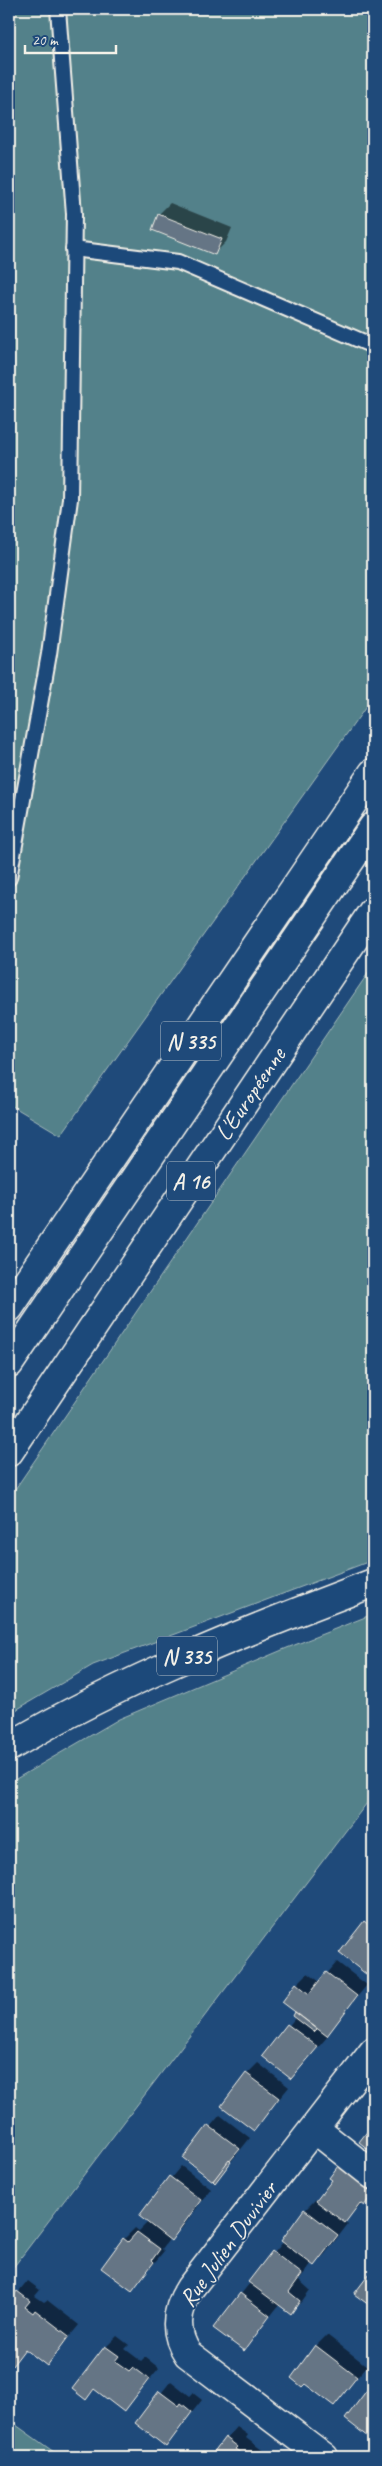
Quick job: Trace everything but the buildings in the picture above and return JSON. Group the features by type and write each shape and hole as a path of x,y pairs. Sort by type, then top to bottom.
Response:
{"main road":[{"name":"N 335","path":"9,1308 373,773"},
{"name":"L'Européenne","path":"9,1364 373,827"},
{"name":"L'Européenne","path":"9,1452 373,911"},
{"name":"N 335","path":"9,1747 88,1703 143,1676 230,1638 373,1583"},
{"name":"Rue Julien Duvivier","path":"324,2457 195,2360 182,2346 177,2325 180,2306 190,2288 373,2052"},
{"path":"314,2129 373,2175"}],"lane":[{"path":"9,878 49,654 70,499 74,214 58,9"},
{"path":"73,249 178,262 373,346"}],"green space":[{"path":"9,9 373,9 373,697 61,1135 9,1104 9,322 14,243 9,231"},
{"path":"373,966 373,1560 93,1665 9,1714 9,1498"},
{"path":"373,1614 373,1795 9,2273 9,1783 119,1719"},
{"path":"9,2420 61,2457 9,2457"}]}
